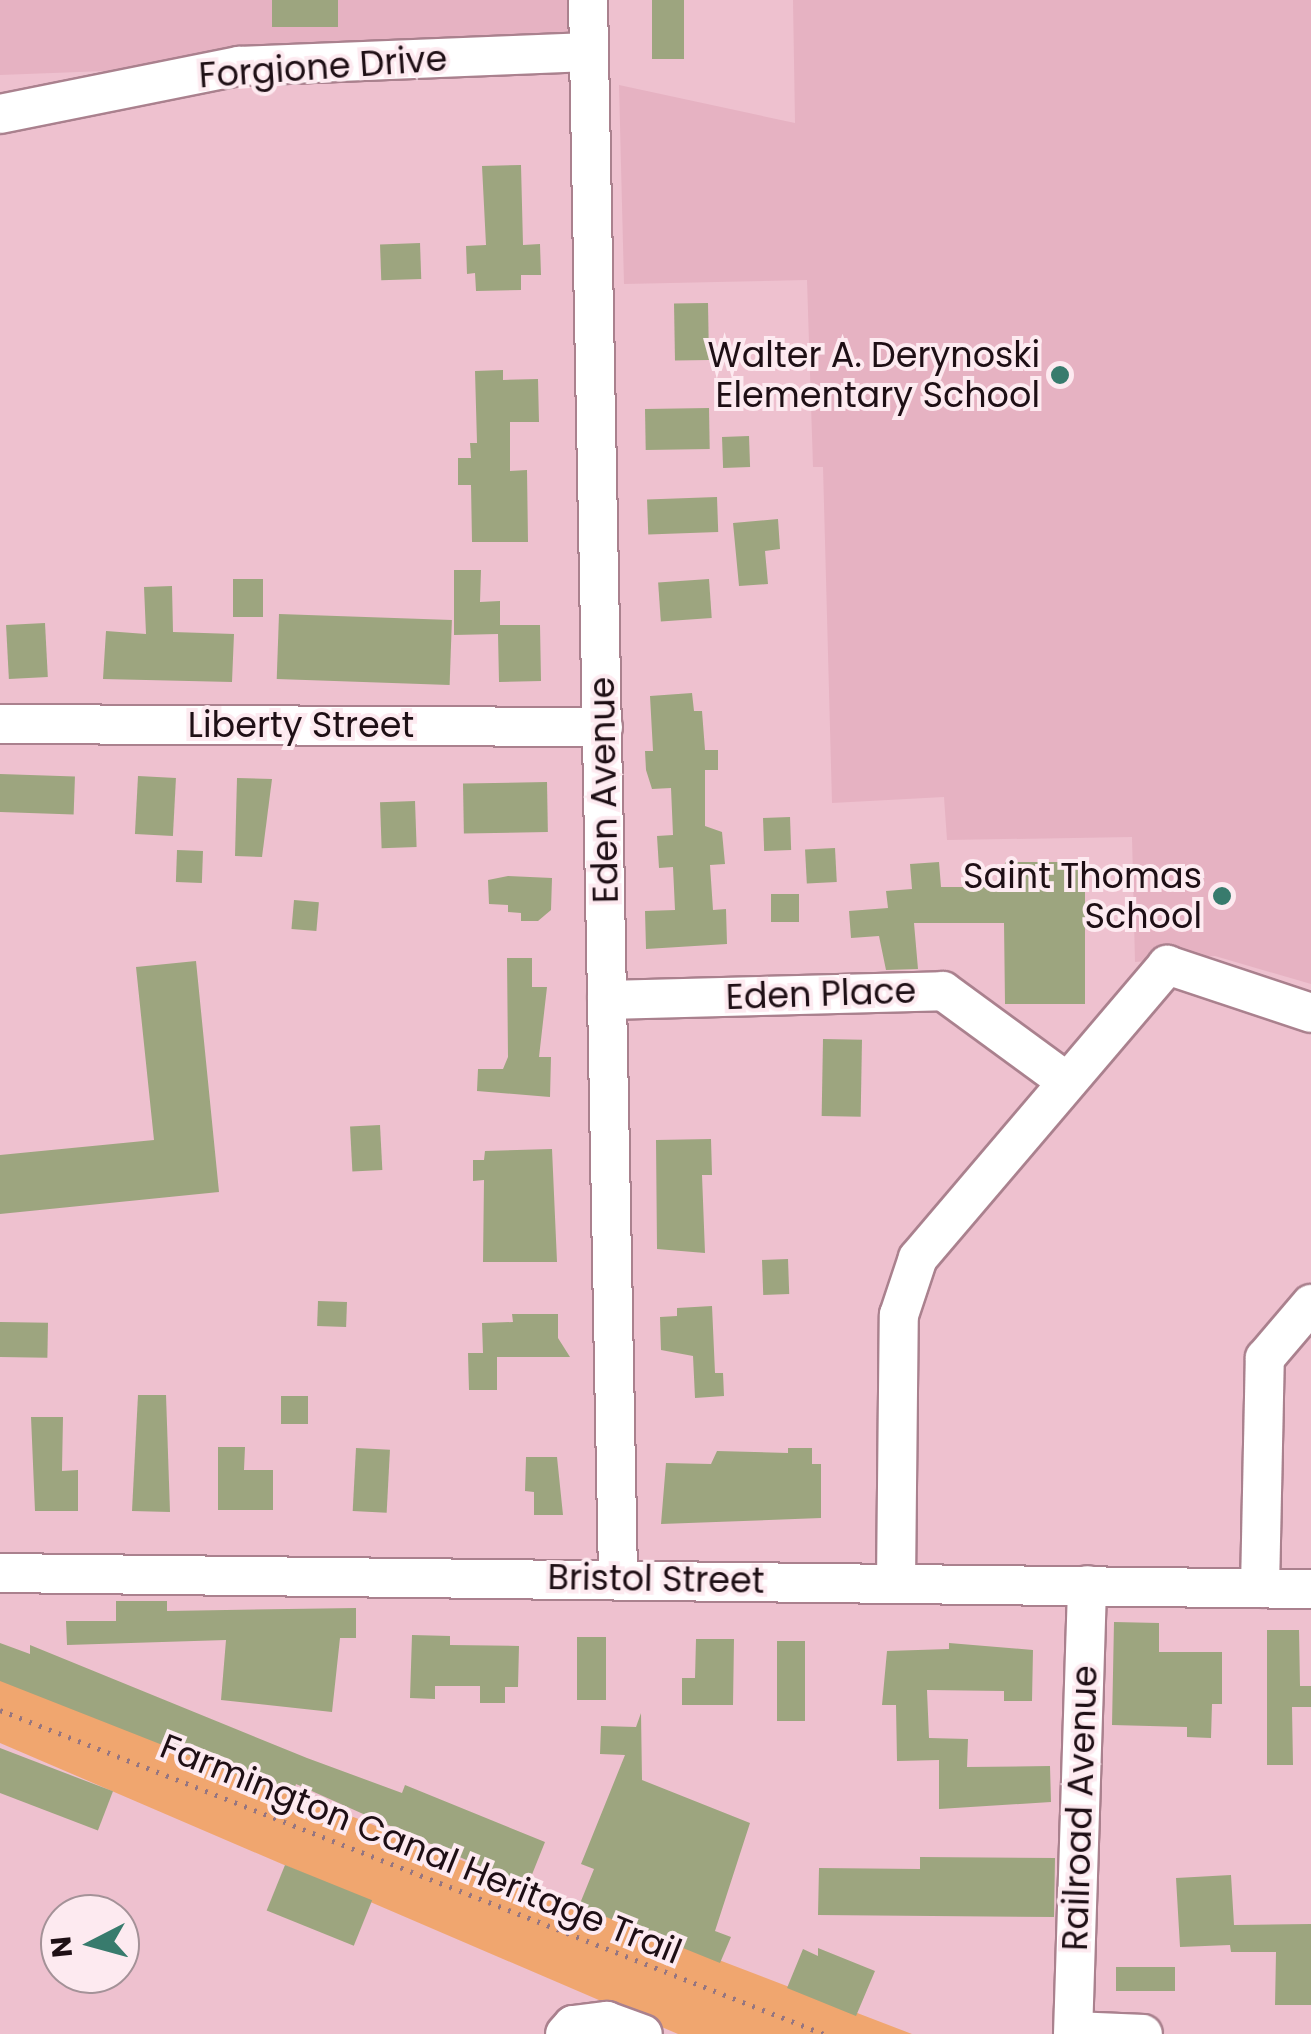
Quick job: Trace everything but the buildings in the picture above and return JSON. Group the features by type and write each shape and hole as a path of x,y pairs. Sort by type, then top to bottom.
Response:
{"street":[{"name":"Eden Avenue","path":"588,0 618,1579"},
{"name":"Forgione Drive","path":"0,114 239,66 590,52"},
{"name":"Liberty Street","path":"0,724 603,726"},
{"path":"896,1582 898,1316 918,1258 1167,965 1311,1013"},
{"name":"Eden Place","path":"607,1000 942,991 1066,1081"},
{"path":"1260,1588 1265,1358 1311,1304"},
{"name":"Bristol Street","path":"0,1573 1311,1589"},
{"name":"Railroad Avenue","path":"1073,2032 1087,1585"},
{"path":"565,2034 574,2025 606,2022 643,2034"},
{"path":"1073,2032 1143,2034"}],"path":[{"name":"Farmington Canal Heritage Trail","path":"0,1710 824,2034"}],"shaded area":[{"path":"0,0 568,0 571,53 0,75"},
{"name":"Walter A. Derynoski Elementary School","path":"793,0 1311,0 1311,984 1215,956 1135,962 1132,837 947,840 944,797 832,803 823,467 813,467 807,280 624,284 619,85 795,123"},
{"path":"0,1676 549,1895 912,2034 678,2034 0,1743"}],"place":[{"name":"Walter A. Derynoski Elementary School","path":"1060,375"},
{"name":"Saint Thomas School","path":"1222,896"}]}
